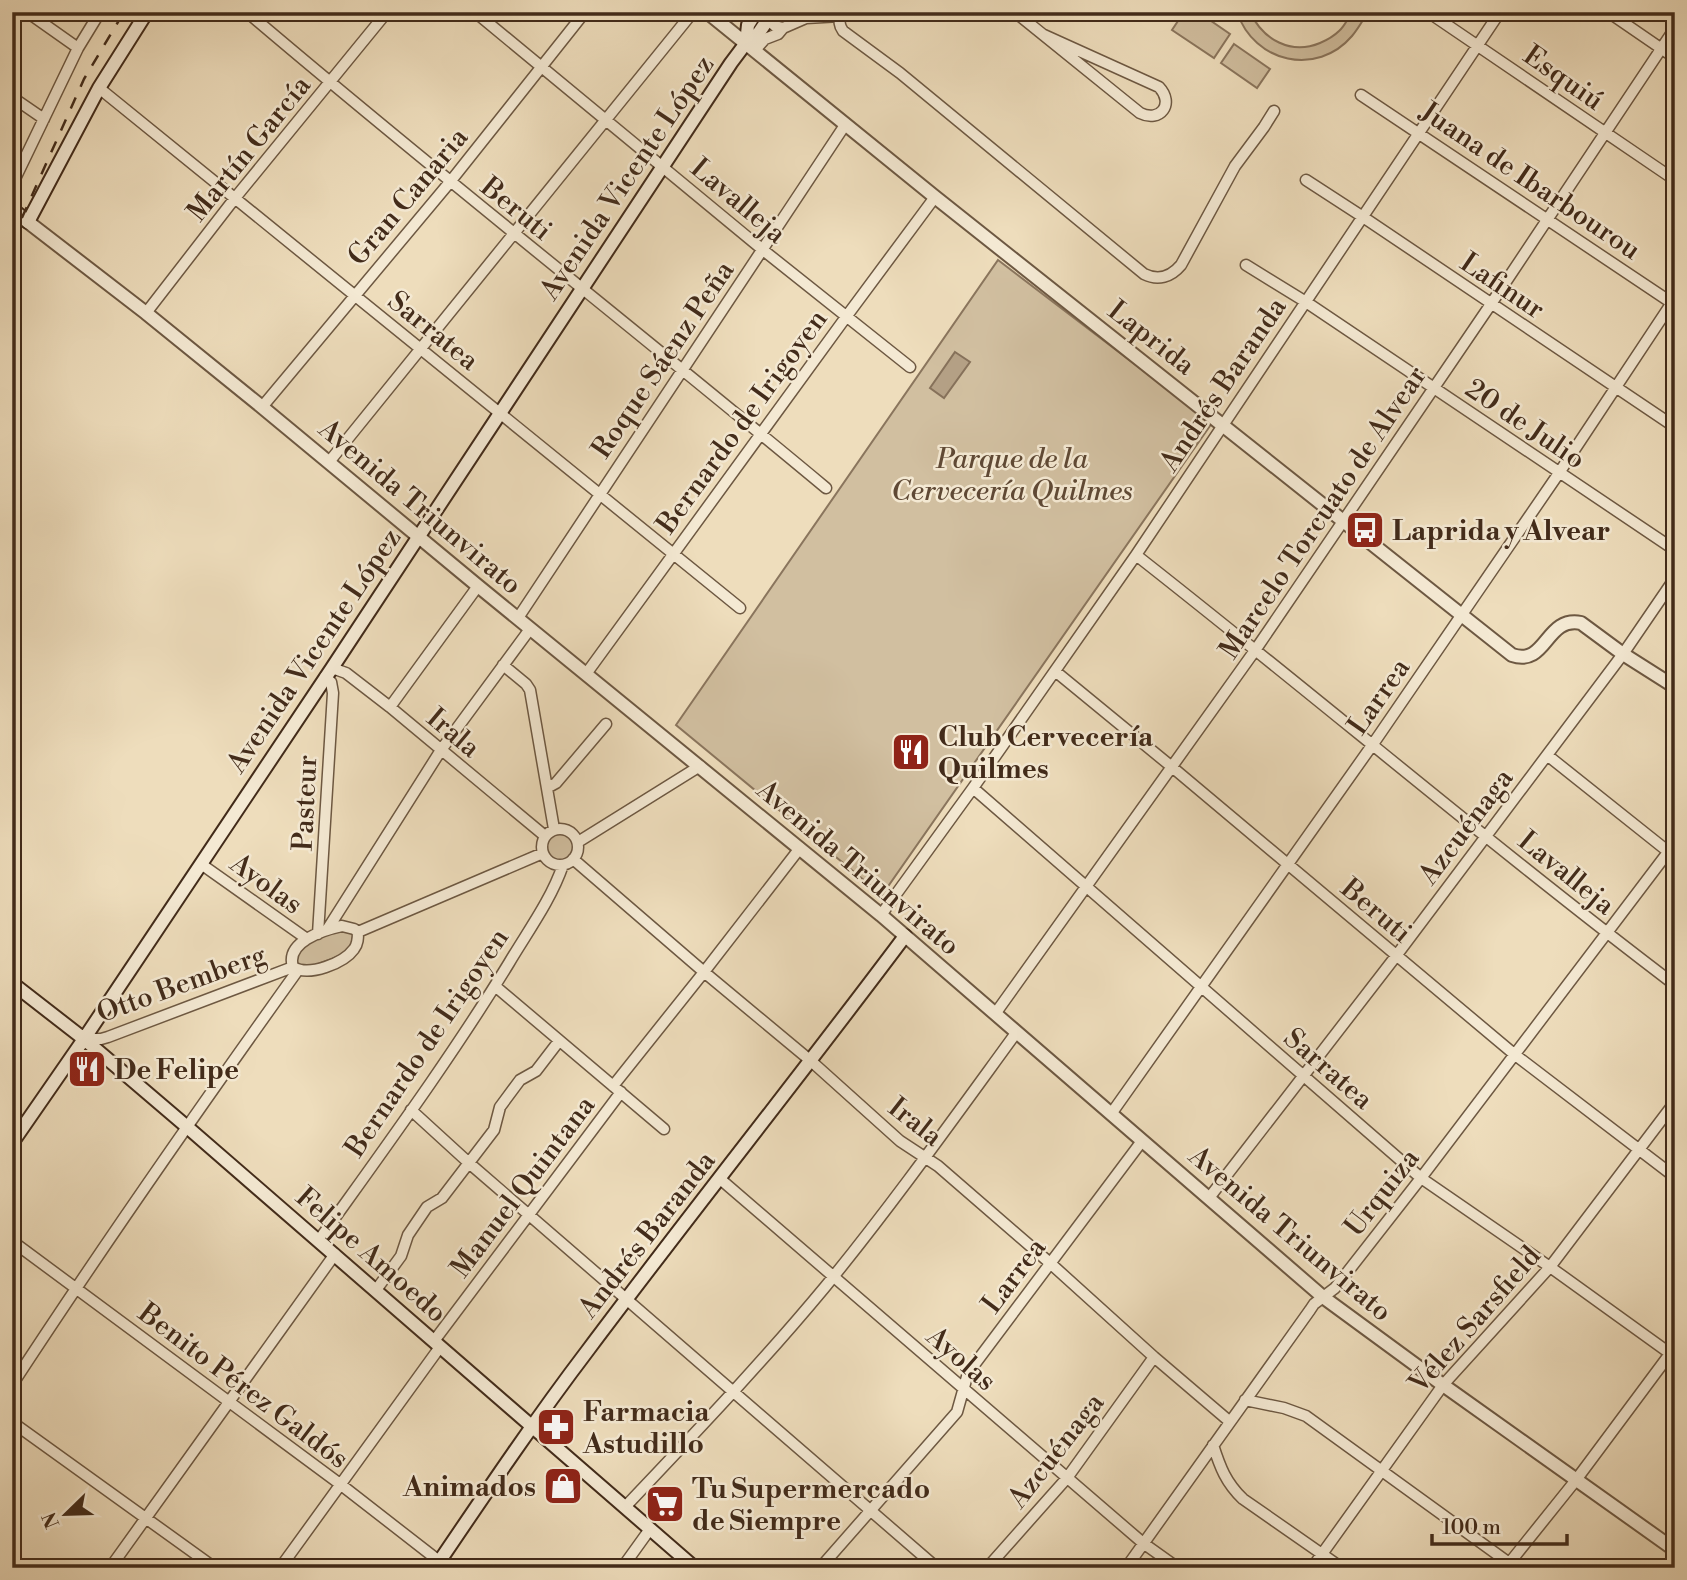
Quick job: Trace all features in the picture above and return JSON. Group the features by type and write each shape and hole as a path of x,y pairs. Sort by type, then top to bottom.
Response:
{"street":[{"path":"27,12 78,48"},
{"path":"12,185 78,48 100,12"},
{"path":"28,222 100,88 147,12"},
{"name":"Beruti","path":"247,12 513,234 827,488"},
{"path":"260,23 267,12"},
{"name":"Martín García","path":"146,313 235,198 387,12"},
{"name":"Lavalleja","path":"475,12 763,250 910,367"},
{"name":"Gran Canaria","path":"262,407 450,182 585,12"},
{"path":"329,462 693,12"},
{"name":"Laprida","path":"707,12 935,197 1512,655 1525,658 1537,652 1560,626 1581,623 1675,687"},
{"path":"1015,12 1140,114 1154,116 1163,110 1165,96 1159,87 1044,35"},
{"name":"Esquiú","path":"1428,12 1675,180"},
{"name":"Andrés Baranda","path":"881,915 1136,555 1500,12"},
{"path":"1608,12 1675,58"},
{"path":"750,46 806,18 844,14"},
{"path":"844,14 839,22 843,30 900,73 1144,274 1181,265 1235,166 1274,111"},
{"path":"766,15 775,26 783,28"},
{"name":"Avenida Vicente López","path":"12,1143 201,864 731,63 750,46 766,15"},
{"name":"Marcelo Torcuato de Alvear","path":"995,1014 1256,649 1435,388 1675,28"},
{"name":"Sarratea","path":"100,88 740,608"},
{"name":"Juana de Ibarbourou","path":"1361,95 1674,302"},
{"path":"12,97 44,119"},
{"name":"Roque Sáenz Peña","path":"518,618 845,125"},
{"name":"Lafinur","path":"1306,180 1675,427"},
{"name":"Bernardo de Irigoyen","path":"586,674 935,197"},
{"name":"Avenida Triunvirato","path":"15,211 262,407 881,915 1323,1297 1675,1550"},
{"name":"20 de Julio","path":"1247,265 1675,550"},
{"name":"Larrea","path":"1111,1114 1373,744 1674,302"},
{"name":"Lavalleja","path":"1136,555 1606,933 1675,985"},
{"name":"Azcuénaga","path":"1209,1198 1396,956 1623,654 1675,578"},
{"path":"390,707 478,586"},
{"path":"323,932 441,750 530,629"},
{"path":"503,665 530,690 554,829"},
{"name":"Beruti","path":"1055,671 1514,1054 1675,1177"},
{"name":"Irala","path":"328,673 346,673 545,836"},
{"name":"Pasteur","path":"323,932 333,693 328,673"},
{"path":"547,788 556,783 606,723"},
{"path":"1547,755 1673,851"},
{"path":"578,842 700,766"},
{"name":"Sarratea","path":"973,788 1421,1178 1673,1352"},
{"path":"554,829 566,829 578,842 573,859 563,865 551,862 543,853 545,836 554,829"},
{"name":"Manuel Quintana","path":"280,1568 617,1089 800,848"},
{"name":"Urquiza","path":"1126,1568 1310,1310 1335,1289 1606,933 1673,851"},
{"path":"12,1385 75,1288 296,969 291,961 297,946 307,939 342,926 358,932 543,853"},
{"name":"Irala","path":"573,859 811,1061 900,1141 938,1167 1229,1421"},
{"name":"Ayolas","path":"201,864 307,939"},
{"name":"Bernardo de Irigoyen","path":"319,1240 495,986 554,889 563,865"},
{"name":"Otto Bemberg","path":"84,1039 108,1037 296,969 304,972 320,969 343,958 354,949 358,932"},
{"name":"Andrés Baranda","path":"441,1566 532,1426 905,936"},
{"name":"Felipe Amoedo","path":"12,983 84,1039 186,1126 695,1568"},
{"path":"495,986 664,1129"},
{"path":"625,1507 733,1392 833,1276 1016,1033"},
{"path":"376,1290 401,1256 408,1235 427,1207 442,1198 494,1130 500,1107 520,1080 536,1070 559,1041"},
{"name":"Vélez Sarsfield","path":"1312,1568 1443,1385 1550,1267 1675,1102"},
{"path":"411,1110 937,1568"},
{"name":"Larrea","path":"820,1568 957,1412 971,1369 1142,1141"},
{"name":"Ayolas","path":"719,1178 1143,1543 1178,1568"},
{"name":"Benito Pérez Galdós","path":"12,1241 340,1484 441,1566"},
{"path":"110,1568 335,1254"},
{"path":"1245,1400 1297,1411 1511,1566 1673,1352"},
{"name":"Azcuénaga","path":"987,1568 1067,1478 1154,1357"},
{"path":"12,1422 215,1568"},
{"path":"1213,1445 1223,1473 1234,1490 1342,1568"},
{"path":"622,1568 650,1529"}],"green space":[{"path":"1184,12 1198,12 1230,34 1214,58 1172,30"},
{"path":"1237,12 1250,12 1270,37 1279,43 1299,47 1320,43 1333,36 1343,27 1352,12 1368,12 1352,36 1338,49 1322,57 1305,60 1272,53 1257,43 1245,29"},
{"path":"1234,44 1270,69 1257,88 1221,63"},
{"name":"Parque de la Cervecería Quilmes","path":"998,260 1212,423 882,895 676,725"},
{"path":"560,832 571,836 575,847 571,858 560,862 549,858 545,847 549,836"},
{"path":"341,929 355,934 352,946 342,955 310,967 297,965 297,955 308,942"}],"shaded area":[{"path":"955,352 970,362 944,398 930,388"}],"railway":[{"path":"12,240 84,79 124,12"}],"place":[{"name":"Laprida y Alvear","path":"1365,530"},
{"name":"Club Cervecería Quilmes","path":"911,752"},
{"name":"De Felipe","path":"87,1069"},
{"name":"Farmacia Astudillo","path":"556,1427"},
{"name":"Animados","path":"563,1486"},
{"name":"Tu Supermercado de Siempre","path":"665,1504"}]}
